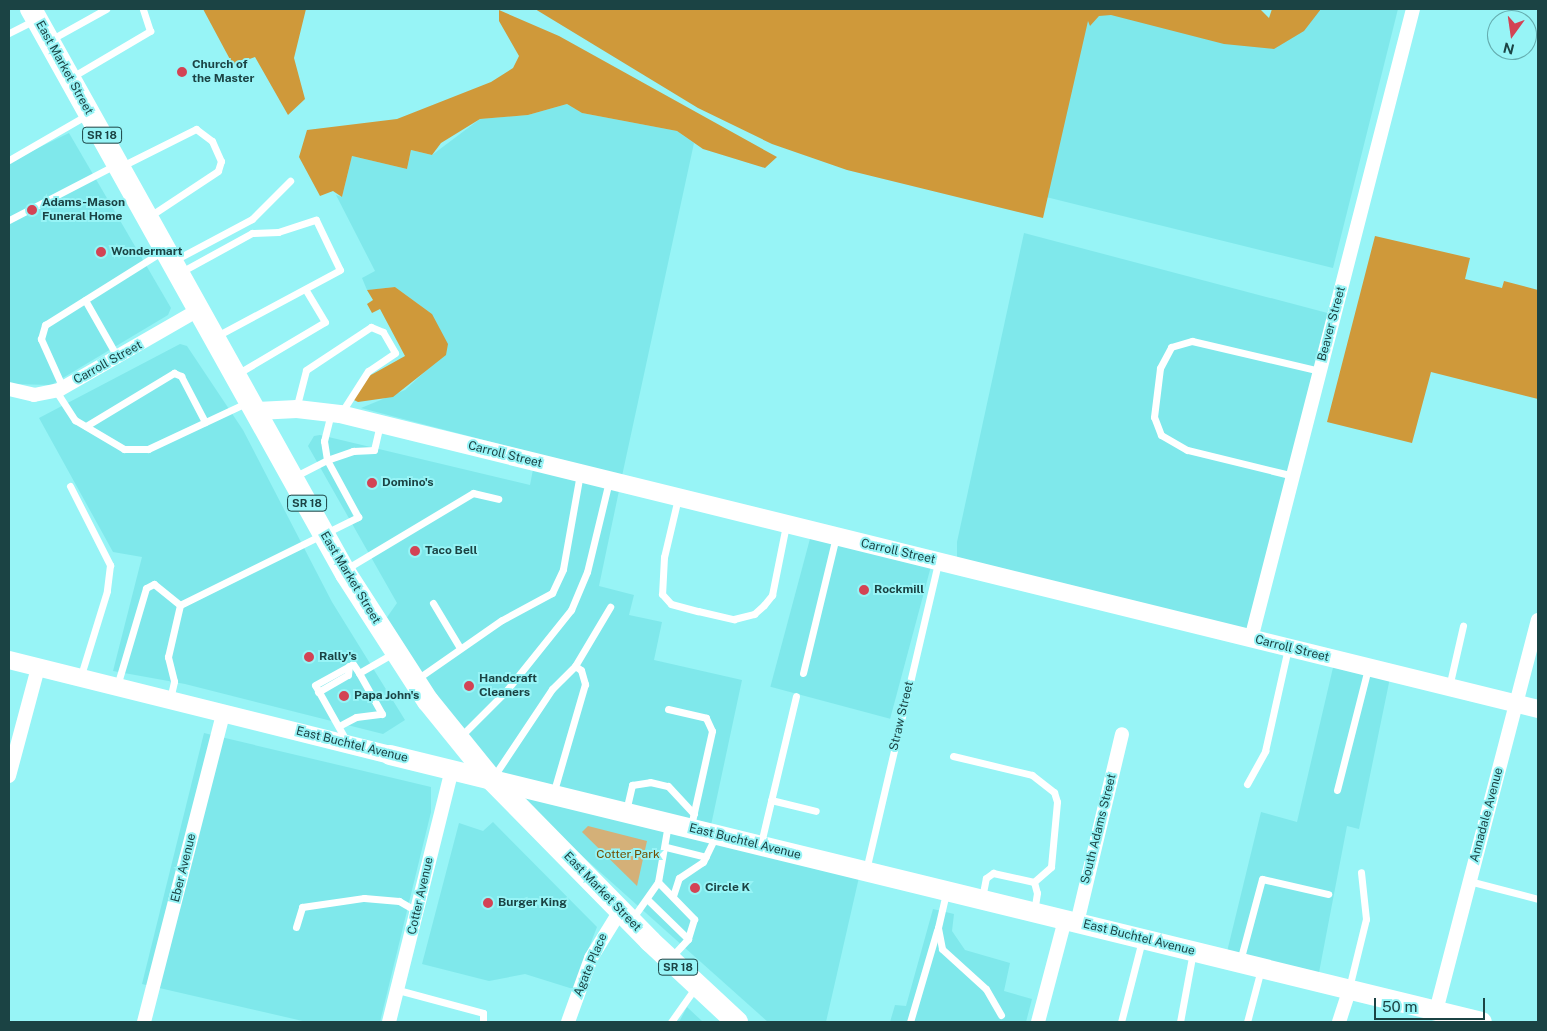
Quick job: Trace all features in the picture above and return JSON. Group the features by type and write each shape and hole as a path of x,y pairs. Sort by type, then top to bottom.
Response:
{"main road":[{"name":"East Market Street","path":"34,14 216,337 344,570 415,681 458,740 492,780 625,916 737,1022"},
{"name":"East Buchtel Avenue","path":"390,755 668,823 692,822 716,835 866,870 1349,991 1482,1022"}],"street":[{"name":"Beaver Street","path":"1251,639 1413,9"},
{"name":"Carroll Street","path":"9,389 34,395 59,389 118,358 200,309"},
{"name":"Carroll Street","path":"254,406 336,414 1538,709"},
{"name":"Annadale Avenue","path":"1436,1011 1538,620"},
{"name":"East Buchtel Avenue","path":"9,660 390,755"},
{"path":"9,776 38,668"},
{"name":"Eber Avenue","path":"144,1022 223,714"},
{"name":"South Adams Street","path":"1038,1022 1071,922 1122,734"},
{"name":"Cotter Avenue","path":"389,1022 419,912 452,770"},
{"name":"Agate Place","path":"568,1022 591,958 625,916"},
{"path":"1339,1022 1349,991"}],"lane":[{"path":"48,41 106,9"},
{"path":"69,78 150,31 143,9"},
{"path":"9,33 34,14"},
{"path":"9,160 90,114"},
{"path":"9,220 118,165 196,129 212,141 221,161 218,172 148,218"},
{"path":"254,406 205,422 148,449 124,449 75,420 59,389 41,339 46,325 85,300 172,261 252,219 290,181"},
{"path":"172,261 252,233 278,232 316,220 340,270 216,337"},
{"path":"236,374 325,322 306,290"},
{"path":"85,300 118,358"},
{"path":"170,700 174,682 168,657 180,605 323,532 358,517 327,460 324,441 336,414 368,371 395,353 383,332 371,327 306,370 296,409"},
{"path":"1294,476 1187,450 1161,435 1154,417 1160,368 1171,347 1192,341 1320,371"},
{"path":"86,426 174,373 181,376 205,422"},
{"path":"293,477 327,460 353,451 374,450 380,425"},
{"path":"415,681 460,648 552,593 563,570 580,474"},
{"path":"458,740 506,691 571,610 587,572 609,481"},
{"path":"70,486 110,565 107,591 80,678"},
{"path":"344,570 473,493 498,500"},
{"path":"678,498 664,557 662,594 671,604 698,611 734,619 754,614 764,605 772,595 786,525"},
{"path":"803,673 836,537"},
{"name":"Straw Street","path":"866,870 938,561"},
{"path":"117,687 146,588 154,584 180,605"},
{"path":"433,603 460,648"},
{"path":"492,780 552,689 574,666 610,607"},
{"path":"1449,687 1463,626"},
{"path":"1247,784 1266,750 1288,648"},
{"path":"359,673 395,652"},
{"path":"339,726 356,717 382,714 353,664 315,685 347,743"},
{"path":"553,795 585,684 581,670 574,666"},
{"path":"1337,790 1368,667"},
{"path":"760,846 796,696"},
{"path":"668,709 706,718 712,731 692,822"},
{"path":"953,756 1032,775 1054,792 1057,802 1051,867 1034,882"},
{"path":"626,812 632,785 650,782 668,786 692,822"},
{"path":"771,800 816,811"},
{"path":"625,916 648,900 658,882 666,862 668,823"},
{"path":"673,896 679,878 706,856 716,835"},
{"path":"666,847 706,856"},
{"path":"1349,991 1366,919 1362,872"},
{"path":"981,899 986,878 993,873 1034,882"},
{"path":"1240,964 1262,878 1328,894"},
{"path":"1469,881 1538,898"},
{"path":"658,882 694,919 688,939 670,960"},
{"path":"1034,882 1037,893 1034,912"},
{"path":"910,1022 947,891"},
{"path":"296,927 302,907 364,898 399,900 419,912"},
{"path":"648,900 688,939"},
{"path":"938,928 942,949 986,989 1001,1015"},
{"path":"1121,1022 1142,939"},
{"path":"1180,1022 1193,952"},
{"path":"1247,1022 1261,969"},
{"path":"671,1022 697,985"},
{"path":"398,990 483,1013 483,1022"}],"shaded area":[{"path":"203,9 306,9 294,58 305,99 288,115 255,57 233,65"},
{"path":"535,9 1260,9 1269,18 1272,9 1321,9 1304,31 1274,49 1224,44 1111,15 1099,16 1090,26 1088,21 1043,218 847,170 772,144 698,108"},
{"path":"1089,9 1268,43 1296,9 1398,9 1333,268 1046,197"},
{"path":"499,10 559,36 777,157 765,168 703,149 677,131 582,113 567,104 528,115 480,119 441,143 432,155 411,150 407,169 352,156 342,197 333,191 320,196 299,157 307,130 397,119 491,82 513,68 519,56 499,21"},
{"path":"567,104 582,113 677,131 694,143 622,476 361,408 405,390 430,367 432,314 395,287 367,290 362,278 375,271 336,195 342,197 352,156 407,169 411,150 432,155 480,119 528,115"},
{"path":"69,133 171,308 168,315 51,385 13,384 9,383 9,162"},
{"path":"1024,233 1335,315 1251,639 957,566 957,542"},
{"path":"1375,236 1470,258 1465,279 1502,288 1504,281 1538,290 1538,399 1431,372 1412,443 1327,422"},
{"path":"395,287 432,314 448,344 446,355 393,397 358,402 350,398 362,380 405,356 380,309 372,313 367,304 373,300 367,290"},
{"path":"180,344 187,346 243,430 332,602 405,720 383,734 185,684 113,671 142,557 113,552 39,418"},
{"path":"320,435 530,485 534,464 620,486 599,586 634,595 629,615 662,622 654,660 742,680 710,830 498,777 383,623 397,603 308,446 314,436"},
{"path":"811,535 931,567 890,719 770,687"},
{"path":"1335,659 1391,673 1359,829 1347,826 1317,983 1225,960 1261,812 1297,822"},
{"path":"204,733 431,787 431,812 380,1022 307,1022 142,984"},
{"path":"505,787 860,873 826,1022 768,1022"},
{"path":"493,822 597,927 573,989 525,974 489,981 422,964 459,823 483,831"},
{"path":"933,909 954,914 952,931 965,950 1010,963 1004,991 1032,999 1026,1022 890,1022 895,1005 906,1006"},
{"path":"687,1007 703,1022 679,1022"}],"green space":[{"name":"Cotter Park","path":"588,826 647,841 637,886 582,832"}],"place":[{"name":"Church of the Master","path":"182,72"},
{"name":"Adams-Mason Funeral Home","path":"32,210"},
{"name":"Wondermart","path":"101,252"},
{"name":"Domino's","path":"372,483"},
{"name":"Taco Bell","path":"415,551"},
{"name":"Rockmill","path":"864,590"},
{"name":"Rally's","path":"309,657"},
{"name":"Handcraft Cleaners","path":"469,686"},
{"name":"Papa John's","path":"344,696"},
{"name":"Circle K","path":"695,888"},
{"name":"Burger King","path":"488,903"}]}
